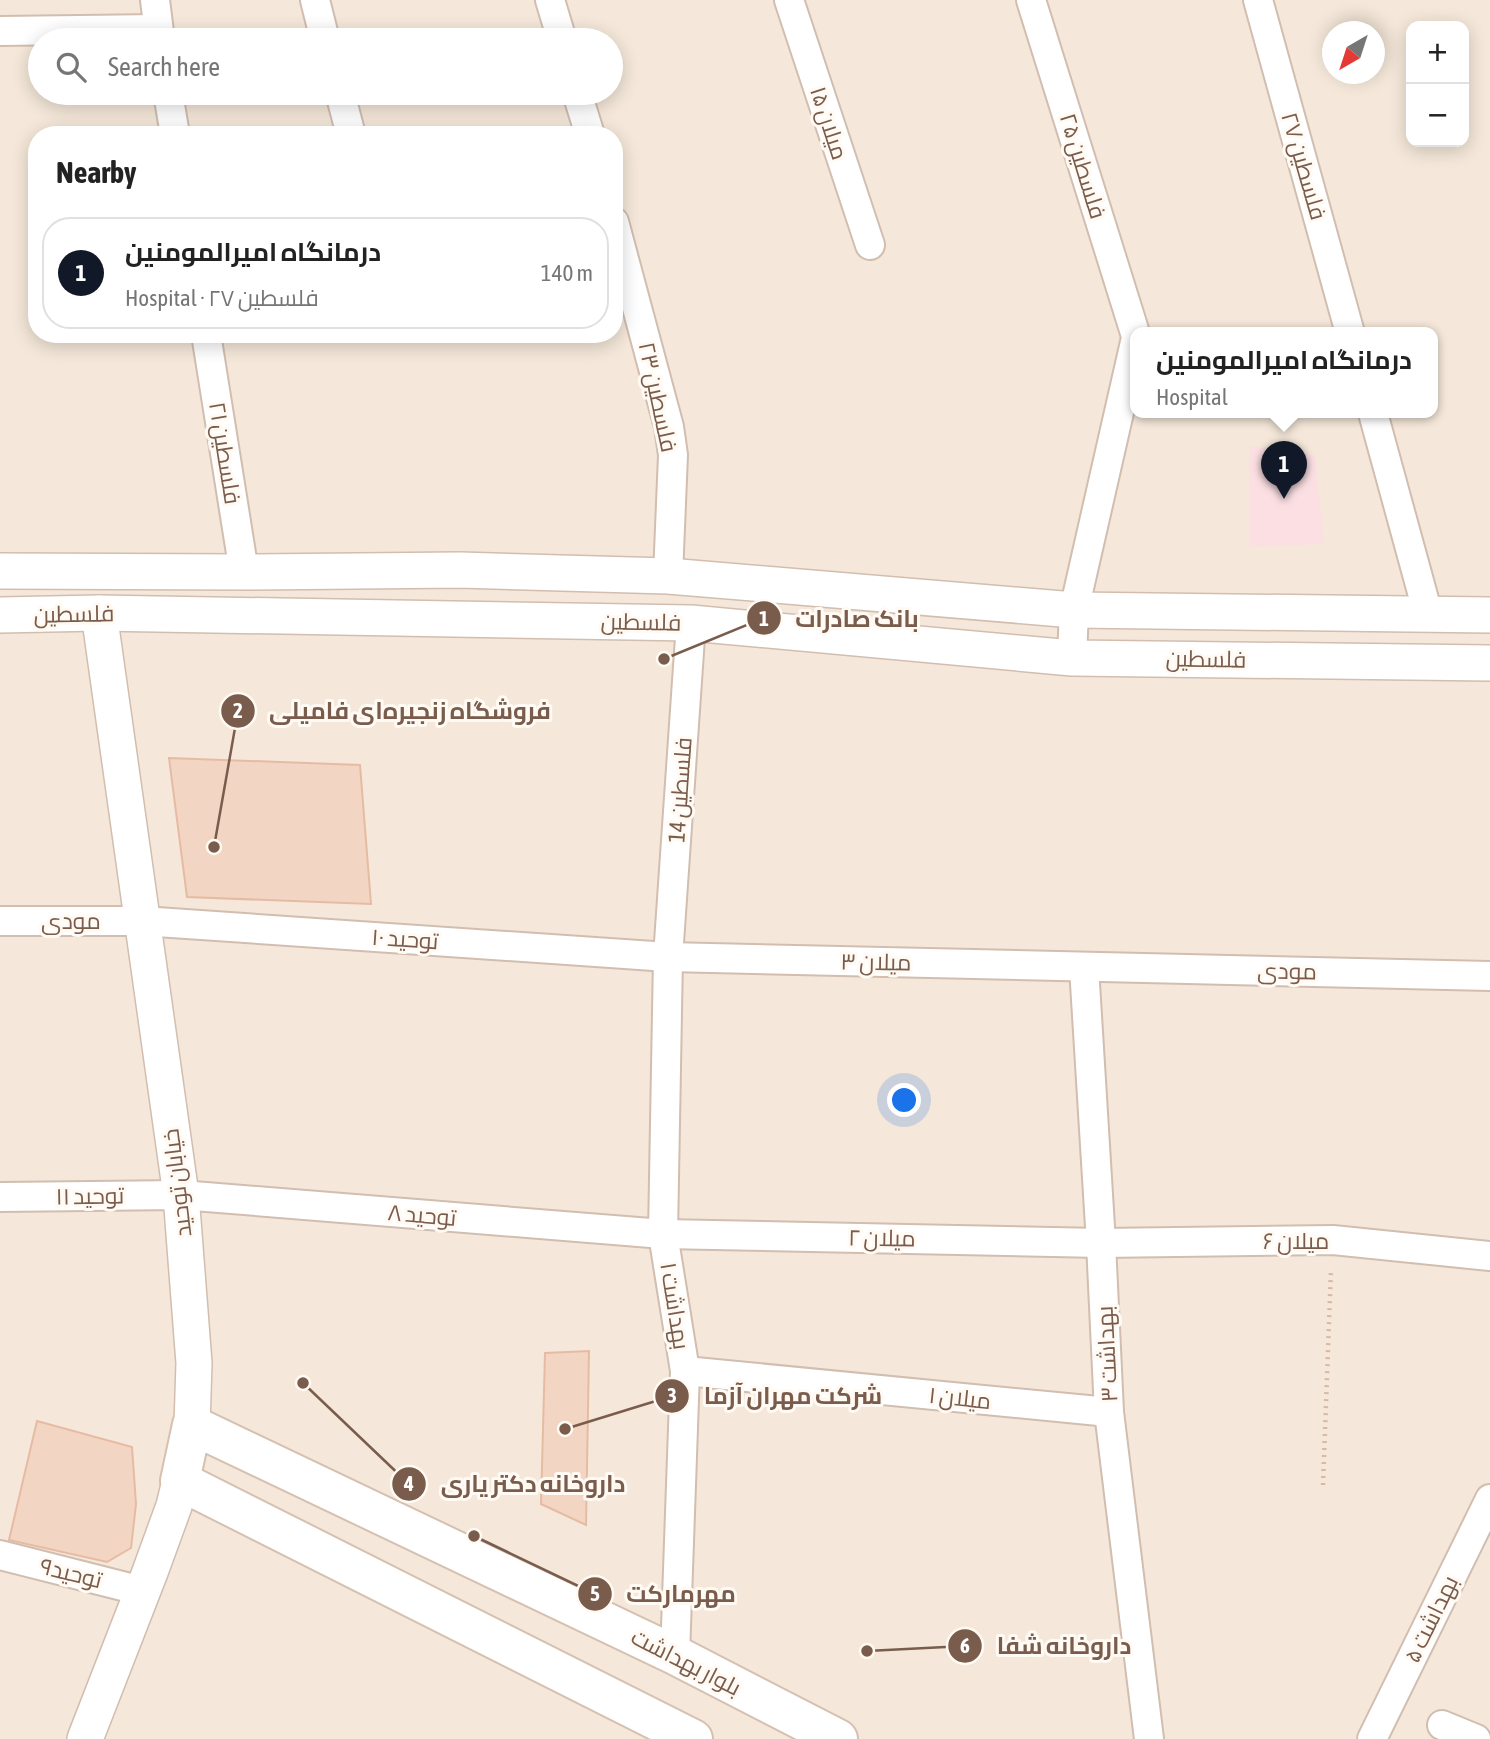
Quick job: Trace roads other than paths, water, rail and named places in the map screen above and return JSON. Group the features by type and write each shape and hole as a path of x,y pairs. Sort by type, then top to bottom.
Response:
{"main road":[{"name":"خیابان توحید","path":"180,1482 192,1426"},
{"name":"بلوار بهداشت","path":"192,1426 675,1655 838,1739"},
{"path":"180,1482 692,1739"}],"street":[{"path":"155,0 158,28"},
{"path":"315,0 323,28"},
{"path":"550,0 558,28"},
{"name":"میلان ۱۵","path":"789,0 870,245"},
{"name":"فلسطین ۲۵","path":"1031,0 1133,327"},
{"name":"فلسطین ۲۷","path":"1258,0 1348,327"},
{"path":"0,31 28,32"},
{"path":"170,105 174,126"},
{"path":"343,105 349,126"},
{"path":"581,105 587,126"},
{"name":"فلسطین ۲۳","path":"623,256 669,427 673,455 667,576"},
{"name":"فلسطین ۲۱","path":"207,343 244,572"},
{"path":"1072,658 1074,610 1130,364"},
{"path":"1374,418 1428,614"},
{"path":"459,619 460,570"},
{"name":"فلسطین","path":"0,571 460,570 667,576 1074,610 1490,615"},
{"name":"فلسطین","path":"0,615 100,613 691,623 1072,658 1490,663"},
{"name":"خیابان توحید","path":"100,613 181,1195 194,1363 192,1426"},
{"name":"فلسطین 14","path":"668,957 691,623"},
{"name":"مودی","path":"0,921 142,920"},
{"name":"توحید ۱۰","path":"142,920 668,957"},
{"name":"میلان ۳","path":"668,957 1084,967"},
{"name":"بهداشت ۱","path":"668,957 663,1234 685,1371 675,1655"},
{"name":"مودی","path":"1084,967 1490,976"},
{"name":"بهداشت ۳","path":"1084,967 1109,1412 1149,1739"},
{"name":"توحید ۱۱","path":"0,1197 181,1195"},
{"name":"توحید ۸","path":"181,1195 663,1234"},
{"name":"میلان ۲","path":"663,1234 1101,1243"},
{"name":"میلان ۶","path":"1101,1243 1333,1240 1490,1256"},
{"name":"میلان ۱","path":"685,1371 1109,1412"},
{"name":"خیابان توحید","path":"85,1739 174,1506 180,1482"},
{"name":"بهداشت ۵","path":"1372,1739 1490,1499"},
{"name":"توحید۹","path":"0,1555 142,1591"},
{"path":"1442,1725 1476,1739"}],"place":[{"name":"درمانگاه امیرالمومنین","path":"1284,499"},
{"name":"بانک صادرات","path":"664,659"},
{"name":"فروشگاه زنجیره‌ای فامیلی","path":"214,847"},
{"name":"داروخانه دکتر یاری","path":"303,1383"},
{"name":"شرکت مهران آزما","path":"565,1429"},
{"name":"مهرمارکت","path":"474,1536"},
{"name":"داروخانه شفا","path":"867,1651"}]}
